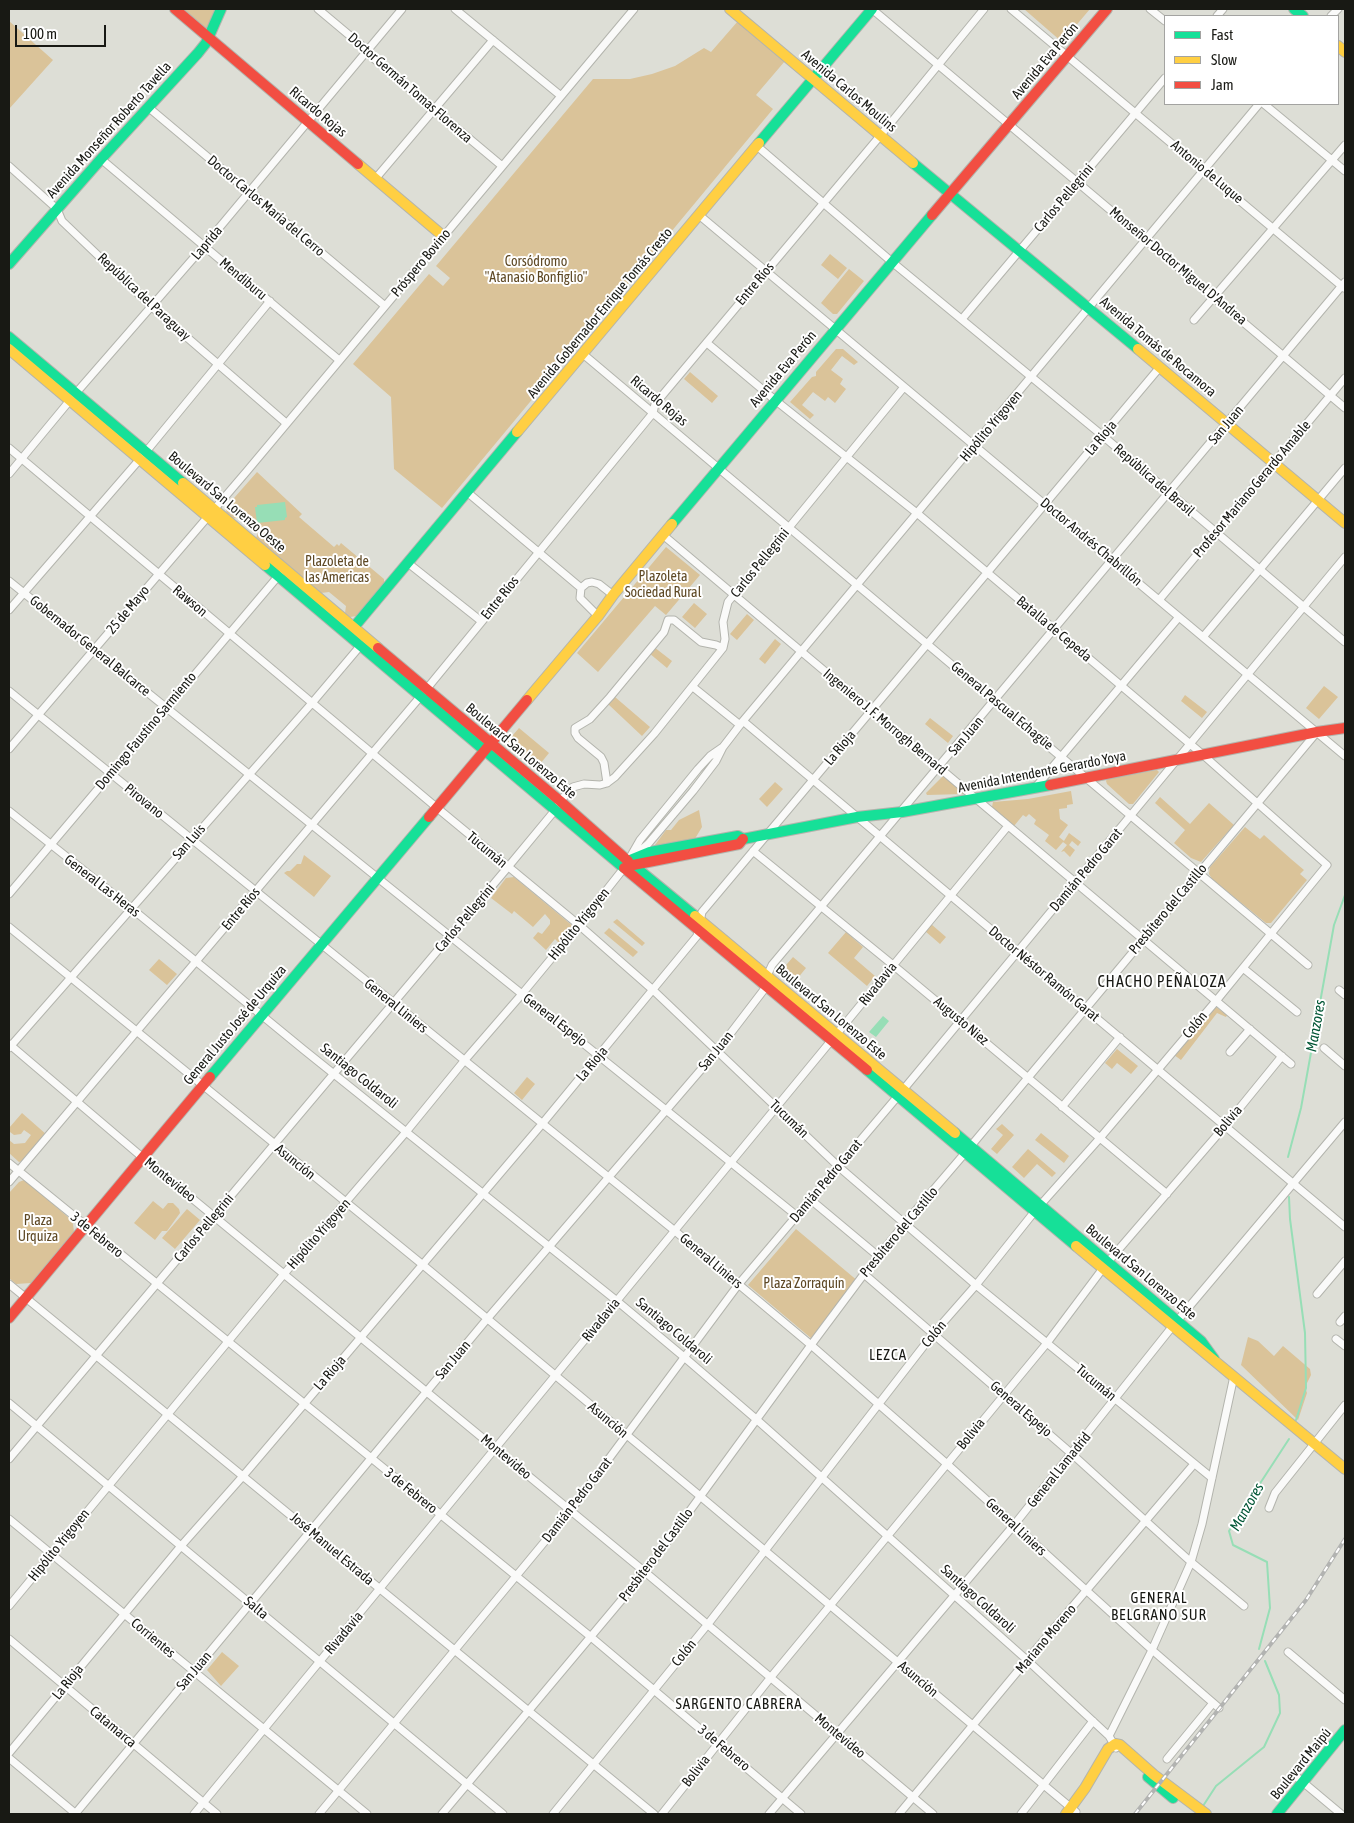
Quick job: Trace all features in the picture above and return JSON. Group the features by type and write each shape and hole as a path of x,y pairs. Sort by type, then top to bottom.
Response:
{"main road":[{"name":"Ricardo Rojas","path":"175,9 443,236"},
{"name":"Avenida Monseñor Roberto Tavella","path":"9,264 56,209 198,53 209,37 221,9"},
{"name":"Avenida Carlos Moulins","path":"730,9 950,194"},
{"name":"Avenida Gobernador Enrique Tomás Cresto","path":"354,631 467,492 872,9"},
{"name":"Avenida Eva Perón","path":"487,747 598,616 613,595 775,400 1107,9"},
{"name":"Avenida Tomás de Rocamora","path":"950,194 1090,308 1345,523"},
{"name":"Boulevard San Lorenzo Oeste","path":"9,337 73,397 354,631 423,693"},
{"name":"Boulevard San Lorenzo Oeste","path":"9,349 73,397"},
{"name":"Boulevard San Lorenzo Oeste","path":"354,631 361,645 423,693"},
{"name":"Boulevard San Lorenzo Este","path":"423,693 766,982 835,1037 1345,1469"},
{"name":"Avenida Intendente Gerardo Yoya","path":"628,865 650,852 738,836 743,839 857,817 902,812 1034,789 1202,754 1345,728"},
{"name":"General Justo José de Urquiza","path":"9,1318 84,1226 487,747"},
{"name":"Boulevard Maipú","path":"1277,1814 1345,1730"},
{"name":"Boulevard Maipú","path":"1285,1814 1303,1783 1345,1741"},
{"path":"1072,1812 1113,1743"},
{"name":"Santiago Coldaroli","path":"1113,1743 1158,1786 1199,1812"}],"street":[{"name":"Doctor Germán Tomas Florenza","path":"318,9 502,166"},
{"name":"Laprida","path":"9,474 204,246 402,9"},
{"path":"455,9 561,96"},
{"name":"Próspero Bovino","path":"210,513 634,9"},
{"name":"Monseñor Doctor Miguel D'Andrea","path":"872,9 1215,296 1345,408"},
{"name":"Entre Ríos","path":"9,1182 423,693 653,413 655,404 824,204 984,9"},
{"name":"Antonio de Luque","path":"1011,9 1344,286"},
{"path":"1150,9 1164,20"},
{"path":"376,178 493,40"},
{"name":"Carlos Pellegrini","path":"962,319 1164,79"},
{"name":"Hipólito Yrigoyen","path":"9,1606 284,1274 406,1132 628,865 693,791 742,723 1258,105"},
{"path":"1265,105 1345,171"},
{"name":"Doctor Carlos María del Cerro","path":"148,107 385,306"},
{"path":"1194,320 1345,145"},
{"name":"República del Brasil","path":"757,146 892,262 1103,436 1345,642"},
{"name":"Mendiburu","path":"101,159 339,360"},
{"name":"República del Paraguay","path":"9,166 56,209 62,221 152,307 286,423"},
{"name":"Doctor Andrés Chabrillón","path":"699,216 1345,756"},
{"name":"San Juan","path":"76,1814 487,1319 717,1051 766,982 772,965 820,907 1344,286"},
{"path":"9,610 142,455 270,301"},
{"path":"707,342 775,400"},
{"name":"Ricardo Rojas","path":"583,354 718,469"},
{"name":"La Rioja","path":"9,1753 181,1546 243,1476 542,1124 696,936 702,912 1160,367"},
{"name":"Profesor Mariano Gerardo Amable","path":"1159,600 1345,378"},
{"name":"Carlos Pellegrini","path":"723,648 725,639 723,622 728,602 904,387"},
{"name":"Batalla de Cepeda","path":"775,400 918,514 987,572 1202,754 1327,865"},
{"name":"Rawson","path":"9,448 372,754"},
{"path":"1203,637 1345,468"},
{"name":"General Pascual Echagüe","path":"718,469 996,700 1308,965"},
{"path":"467,492 581,588"},
{"name":"25 de Mayo","path":"9,749 210,513"},
{"name":"Ingeniero J. F. Morrogh Bernard","path":"663,535 1291,1064"},
{"name":"Damián Pedro Garat","path":"319,1814 570,1511 738,1285 839,1167 1345,557"},
{"path":"408,563 481,622"},
{"name":"Domingo Faustino Sarmiento","path":"9,894 282,572"},
{"name":"Gobernador General Balcarce","path":"9,581 312,824"},
{"path":"598,616 580,598 581,588 587,583 592,582 599,584 613,595"},
{"path":"1034,789 1179,617"},
{"path":"668,620 674,620 702,642 723,648 693,687 615,777 607,783 604,763 601,757 578,738 575,728 590,719 610,697 664,632 668,620"},
{"name":"San Luis","path":"9,1046 361,645"},
{"name":"Doctor Néstor Ramón Garat","path":"693,687 742,723 813,780 1345,1227"},
{"name":"Pirovano","path":"9,691 255,892"},
{"name":"Presbítero del Castillo","path":"442,1814 645,1572 878,1256 1317,732"},
{"name":"Tucumán","path":"372,754 579,925 653,990 839,1167 976,1285 1212,1478"},
{"name":"Carlos Pellegrini","path":"9,1459 508,867 558,805 574,787 584,784 607,783"},
{"name":"General Las Heras","path":"9,810 196,962"},
{"name":"General Espejo","path":"312,824 797,1216"},
{"name":"Rivadavia","path":"194,1814 1008,826"},
{"name":"Augusto Niez","path":"753,851 893,965 1167,1194"},
{"name":"Colón","path":"553,1814 708,1624 933,1334 976,1285 1038,1208 1216,1001 1327,865"},
{"name":"General Liniers","path":"255,892 674,1231 811,1345 947,1464 1086,1592 1216,1705 1167,1759"},
{"name":"Asunción","path":"9,927 423,1265 1044,1785 1072,1812"},
{"name":"Santiago Coldaroli","path":"196,962 684,1357 888,1535 1027,1660 1113,1743"},
{"path":"1243,968 1297,1012"},
{"path":"1339,990 1345,995"},
{"path":"1230,1052 1250,1029"},
{"path":"1062,1106 1120,1037"},
{"name":"Montevideo","path":"9,1046 771,1676 933,1814"},
{"path":"1324,1048 1345,1066"},
{"name":"Bolivia","path":"662,1814 771,1676 1047,1343 1105,1266 1225,1126 1282,1056"},
{"name":"General Lamadrid","path":"769,1814 1014,1525 1175,1324 1345,1122"},
{"name":"3 de Febrero","path":"9,1163 591,1637 801,1814"},
{"path":"811,1200 878,1256"},
{"path":"1317,1294 1345,1261"},
{"name":"General Espejo","path":"864,1274 1004,1394 1191,1562 1244,1606"},
{"name":"José Manuel Estrada","path":"9,1284 654,1814"},
{"path":"1340,1322 1345,1316"},
{"path":"1336,1339 1345,1346"},
{"path":"1113,1743 1191,1562 1202,1524 1234,1376"},
{"name":"Salta","path":"9,1403 503,1814"},
{"path":"1269,1508 1275,1493 1345,1405"},
{"name":"Mariano Moreno","path":"899,1814 1194,1464"},
{"name":"Corrientes","path":"9,1519 367,1814"},
{"name":"Catamarca","path":"9,1639 217,1814"},
{"path":"1288,1652 1345,1700"},
{"path":"1020,1814 1093,1722"},
{"path":"9,1758 76,1814"},
{"path":"1303,1783 1342,1814"}],"green space":[{"path":"180,9 215,9 207,28 204,28"},
{"path":"1024,9 1090,9 1062,42"},
{"path":"9,21 53,60 9,109"},
{"name":"Corsódromo \"Atanasio Bonfiglio\"","path":"738,21 785,61 756,95 773,109 442,508 394,469 391,397 353,364 429,274 443,286 450,278 436,266 593,79 630,79 652,74 675,66 704,48 711,52"},
{"path":"830,254 847,268 838,279 821,265"},
{"path":"849,269 864,281 837,314 833,314 821,303"},
{"path":"836,349 843,349 858,362 854,365 842,356 831,370 843,379 840,384 846,389 835,403 828,397 825,401 813,392 802,405 814,415 810,419 790,402 812,377 816,376 816,372"},
{"path":"690,372 718,396 712,403 684,379"},
{"name":"Plazoleta de las Americas","path":"257,472 302,514 299,517 334,547 337,544 339,546 341,543 384,579 384,584 357,616 350,617 345,613 346,606 329,592 321,593 256,538 258,533 239,517 233,519 226,513 227,506"},
{"name":"Plazoleta Sociedad Rural","path":"666,547 700,575 666,615 655,606 598,672 577,653"},
{"path":"694,603 707,614 695,628 682,617"},
{"path":"747,614 754,620 737,640 730,634"},
{"path":"775,639 781,644 765,664 759,659"},
{"path":"654,647 672,661 667,668 649,653"},
{"path":"1324,686 1338,697 1319,719 1306,708"},
{"path":"1185,695 1207,712 1202,718 1181,701"},
{"path":"615,697 650,727 642,736 608,704"},
{"path":"930,718 953,736 948,743 925,724"},
{"path":"519,728 549,753 536,769 507,745 507,742"},
{"path":"1157,770 1159,772 1133,804 1129,804 1106,781 1107,779"},
{"path":"943,776 946,776 964,794 927,795 926,793"},
{"path":"775,782 783,789 767,807 759,799"},
{"path":"1071,791 1073,804 1067,805 1067,808 1059,809 1060,819 1068,825 1059,837 1064,841 1069,833 1081,842 1078,846 1072,841 1069,845 1075,850 1070,857 1064,851 1061,852 1067,845 1063,842 1056,850 1045,841 1049,835 1034,824 1036,820 1029,814 1026,817 1023,815 1014,826 992,807 993,802 1028,799"},
{"path":"1160,797 1190,824 1209,803 1234,825 1201,862 1191,858 1174,843 1185,830 1155,803"},
{"path":"699,810 702,827 693,842 652,849 666,830 671,830 679,820"},
{"path":"1245,827 1260,839 1264,835 1304,870 1300,874 1307,880 1271,923 1266,923 1212,879 1209,874 1210,867"},
{"path":"304,855 331,876 314,897 284,873 290,871 297,864 301,864"},
{"path":"514,877 574,927 560,944 555,939 546,950 533,938 538,932 542,934 550,924 550,920 545,914 533,927 514,911 512,914 491,898 506,878"},
{"path":"617,919 645,943 642,946 613,922"},
{"path":"931,924 946,937 940,944 925,931"},
{"path":"609,928 638,952 633,957 604,933"},
{"path":"846,932 863,947 854,958 875,976 867,986 828,953"},
{"path":"793,957 806,968 793,984 780,972"},
{"path":"159,959 177,974 167,985 149,970"},
{"path":"1216,1007 1227,1015 1226,1017 1217,1013 1181,1060 1174,1055 1213,1008"},
{"path":"1117,1049 1138,1066 1131,1074 1117,1063 1112,1069 1105,1063"},
{"path":"527,1077 535,1084 522,1100 514,1093"},
{"path":"22,1113 47,1135 25,1160 19,1162 9,1153 9,1140 14,1144 25,1143 31,1135 24,1130 21,1134 14,1135 10,1132 9,1134 9,1128"},
{"path":"1002,1124 1014,1135 997,1154 991,1149 1003,1135 996,1129"},
{"path":"1041,1133 1069,1156 1064,1163 1035,1140"},
{"path":"1028,1149 1056,1173 1052,1177 1037,1164 1024,1178 1012,1167"},
{"name":"Plaza Urquiza","path":"24,1180 69,1218 73,1224 74,1232 31,1283 16,1284 9,1278 9,1193 19,1182"},
{"path":"153,1201 163,1209 168,1203 173,1203 180,1213 167,1231 162,1231 155,1240 134,1223"},
{"path":"187,1209 200,1220 175,1249 162,1238"},
{"name":"Plaza Zorraquín","path":"796,1229 859,1282 812,1339 748,1285"},
{"path":"1248,1337 1258,1341 1274,1356 1283,1346 1310,1369 1311,1375 1305,1387 1307,1393 1298,1420 1241,1365"},
{"path":"222,1652 239,1666 221,1686 207,1670"}],"shaded area":[{"path":"285,502 287,517 285,520 257,523 255,507 257,505"},
{"path":"883,1016 889,1021 876,1037 869,1032"}],"waterway":[{"name":"Manzores","path":"1288,1157 1301,1108 1334,925 1345,895"},
{"name":"Manzores","path":"1289,1197 1290,1219 1305,1333 1306,1388 1296,1420"},
{"name":"Manzores","path":"1259,1649 1270,1608 1267,1562 1233,1545 1229,1531 1289,1439"},
{"name":"Manzores","path":"1203,1806 1216,1786 1264,1747 1280,1713 1279,1695 1265,1661"}],"railway":[{"path":"1135,1814 1306,1600 1345,1539"}],"traffic: fast":[{"path":"9,264 101,159 198,53 206,43 221,9"},
{"path":"759,143 872,9"},
{"path":"1294,9 1302,15"},
{"path":"913,163 1138,349"},
{"path":"672,524 932,215"},
{"path":"9,337 183,483"},
{"path":"349,633 517,432"},
{"path":"265,565 624,868"},
{"path":"695,916 628,861 650,852 738,836 743,839 857,817 902,812 1050,785"},
{"path":"210,1077 429,817"},
{"path":"867,1070 1076,1246"},
{"path":"955,1133 1201,1341 1214,1359"},
{"path":"1277,1814 1345,1730"},
{"path":"1148,1777 1173,1798"}],"traffic: slow":[{"path":"730,9 913,163"},
{"path":"1339,47 1345,52"},
{"path":"517,432 759,143"},
{"path":"358,164 443,236"},
{"path":"9,349 265,565"},
{"path":"1138,349 1345,523"},
{"path":"183,483 378,648"},
{"path":"527,700 672,524"},
{"path":"695,916 955,1133"},
{"path":"1076,1246 1345,1469"},
{"path":"1066,1814 1085,1788 1108,1749 1115,1744 1120,1745 1154,1775 1206,1814"}],"traffic: jam":[{"path":"175,9 358,164"},
{"path":"932,215 1107,9"},
{"path":"378,648 560,801 628,861"},
{"path":"429,817 527,700"},
{"path":"1050,785 1345,728"},
{"path":"628,866 739,844 743,839"},
{"path":"624,868 867,1070"},
{"path":"9,1318 210,1077"}],"district":[{"name":"CHACHO PEÑALOZA","path":"1162,982"},
{"name":"LEZCA","path":"888,1355"},
{"name":"GENERAL BELGRANO SUR","path":"1159,1606"},
{"name":"SARGENTO CABRERA","path":"739,1704"}]}
